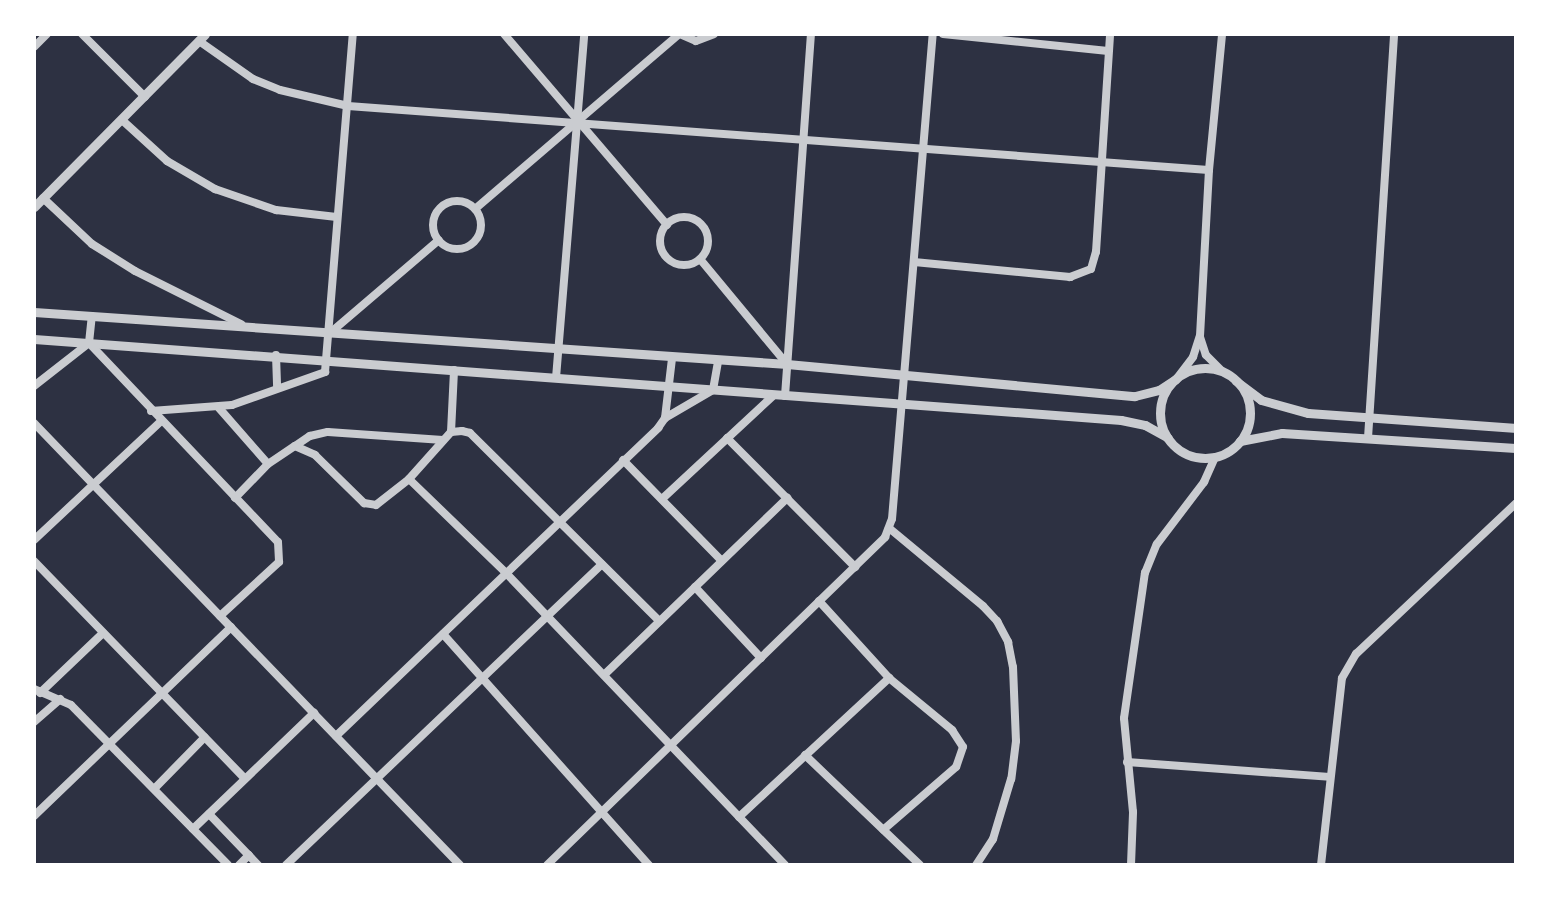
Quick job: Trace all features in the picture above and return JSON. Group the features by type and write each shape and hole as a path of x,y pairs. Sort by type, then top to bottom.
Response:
{"street":[{"path":"34,47 47,34"},
{"path":"82,34 145,97"},
{"path":"151,411 219,408 325,372 329,359 337,217 353,34"},
{"path":"504,34 667,225"},
{"path":"556,378 584,34"},
{"path":"475,209 680,34 696,41 714,34"},
{"path":"785,396 811,34"},
{"path":"547,865 879,545 889,528 933,34"},
{"path":"943,34 1108,51"},
{"path":"914,262 1070,277 1083,275 1091,269 1096,252 1110,34"},
{"path":"1168,438 1160,418 1161,403 1193,357 1200,336 1209,170 1222,34"},
{"path":"1368,438 1394,34"},
{"path":"34,207 202,37 253,79 291,93 348,106 1209,170"},
{"path":"122,120 167,161 215,189 276,210 337,217"},
{"path":"43,198 92,244 199,306 249,328"},
{"path":"458,201 475,209 481,227 472,243 455,248 439,240 434,221 440,209 458,201"},
{"path":"684,218 701,225 707,242 700,259 682,265 665,255 661,236 667,225 684,218"},
{"path":"330,333 439,240"},
{"path":"700,259 787,364"},
{"path":"34,312 787,364 1135,396 1159,390 1197,369 1223,372"},
{"path":"34,386 89,343 92,316"},
{"path":"1200,336 1206,355 1223,372 1261,400 1277,407 1369,419 1516,428"},
{"path":"34,339 1133,422 1168,438 1192,456 1215,457"},
{"path":"89,343 278,542 279,562 220,616"},
{"path":"276,355 277,388"},
{"path":"665,418 672,358"},
{"path":"336,736 665,418 713,390 718,361"},
{"path":"295,446 315,455 370,506 383,502 409,479 451,432 454,370"},
{"path":"1236,381 1245,395 1249,410 1247,427 1240,441"},
{"path":"662,499 773,396"},
{"path":"219,408 268,464"},
{"path":"34,540 161,421"},
{"path":"34,423 460,865"},
{"path":"235,498 268,464 310,436 328,432 443,440"},
{"path":"451,432 470,433 659,621"},
{"path":"1131,865 1133,812 1127,762 1126,688 1145,573 1157,544 1204,482 1215,457 1240,441 1282,433 1516,448"},
{"path":"727,438 855,567"},
{"path":"623,460 722,561"},
{"path":"409,479 548,616 785,865"},
{"path":"604,675 787,498"},
{"path":"1321,865 1342,678 1356,654 1516,503"},
{"path":"889,528 983,606 997,621 1008,642 1013,667 1016,741 1011,779 993,839 976,865"},
{"path":"286,865 602,564"},
{"path":"36,566 245,779"},
{"path":"695,587 761,658"},
{"path":"819,601 889,678 952,730 963,747 956,767 883,830"},
{"path":"34,816 231,627"},
{"path":"103,633 37,691 60,699 155,788 228,865"},
{"path":"443,634 649,865"},
{"path":"739,817 889,678"},
{"path":"34,722 60,699"},
{"path":"193,829 314,713"},
{"path":"155,788 205,737"},
{"path":"805,755 920,865"},
{"path":"1127,762 1329,777"},
{"path":"209,814 258,865"},
{"path":"239,865 249,855"}]}
